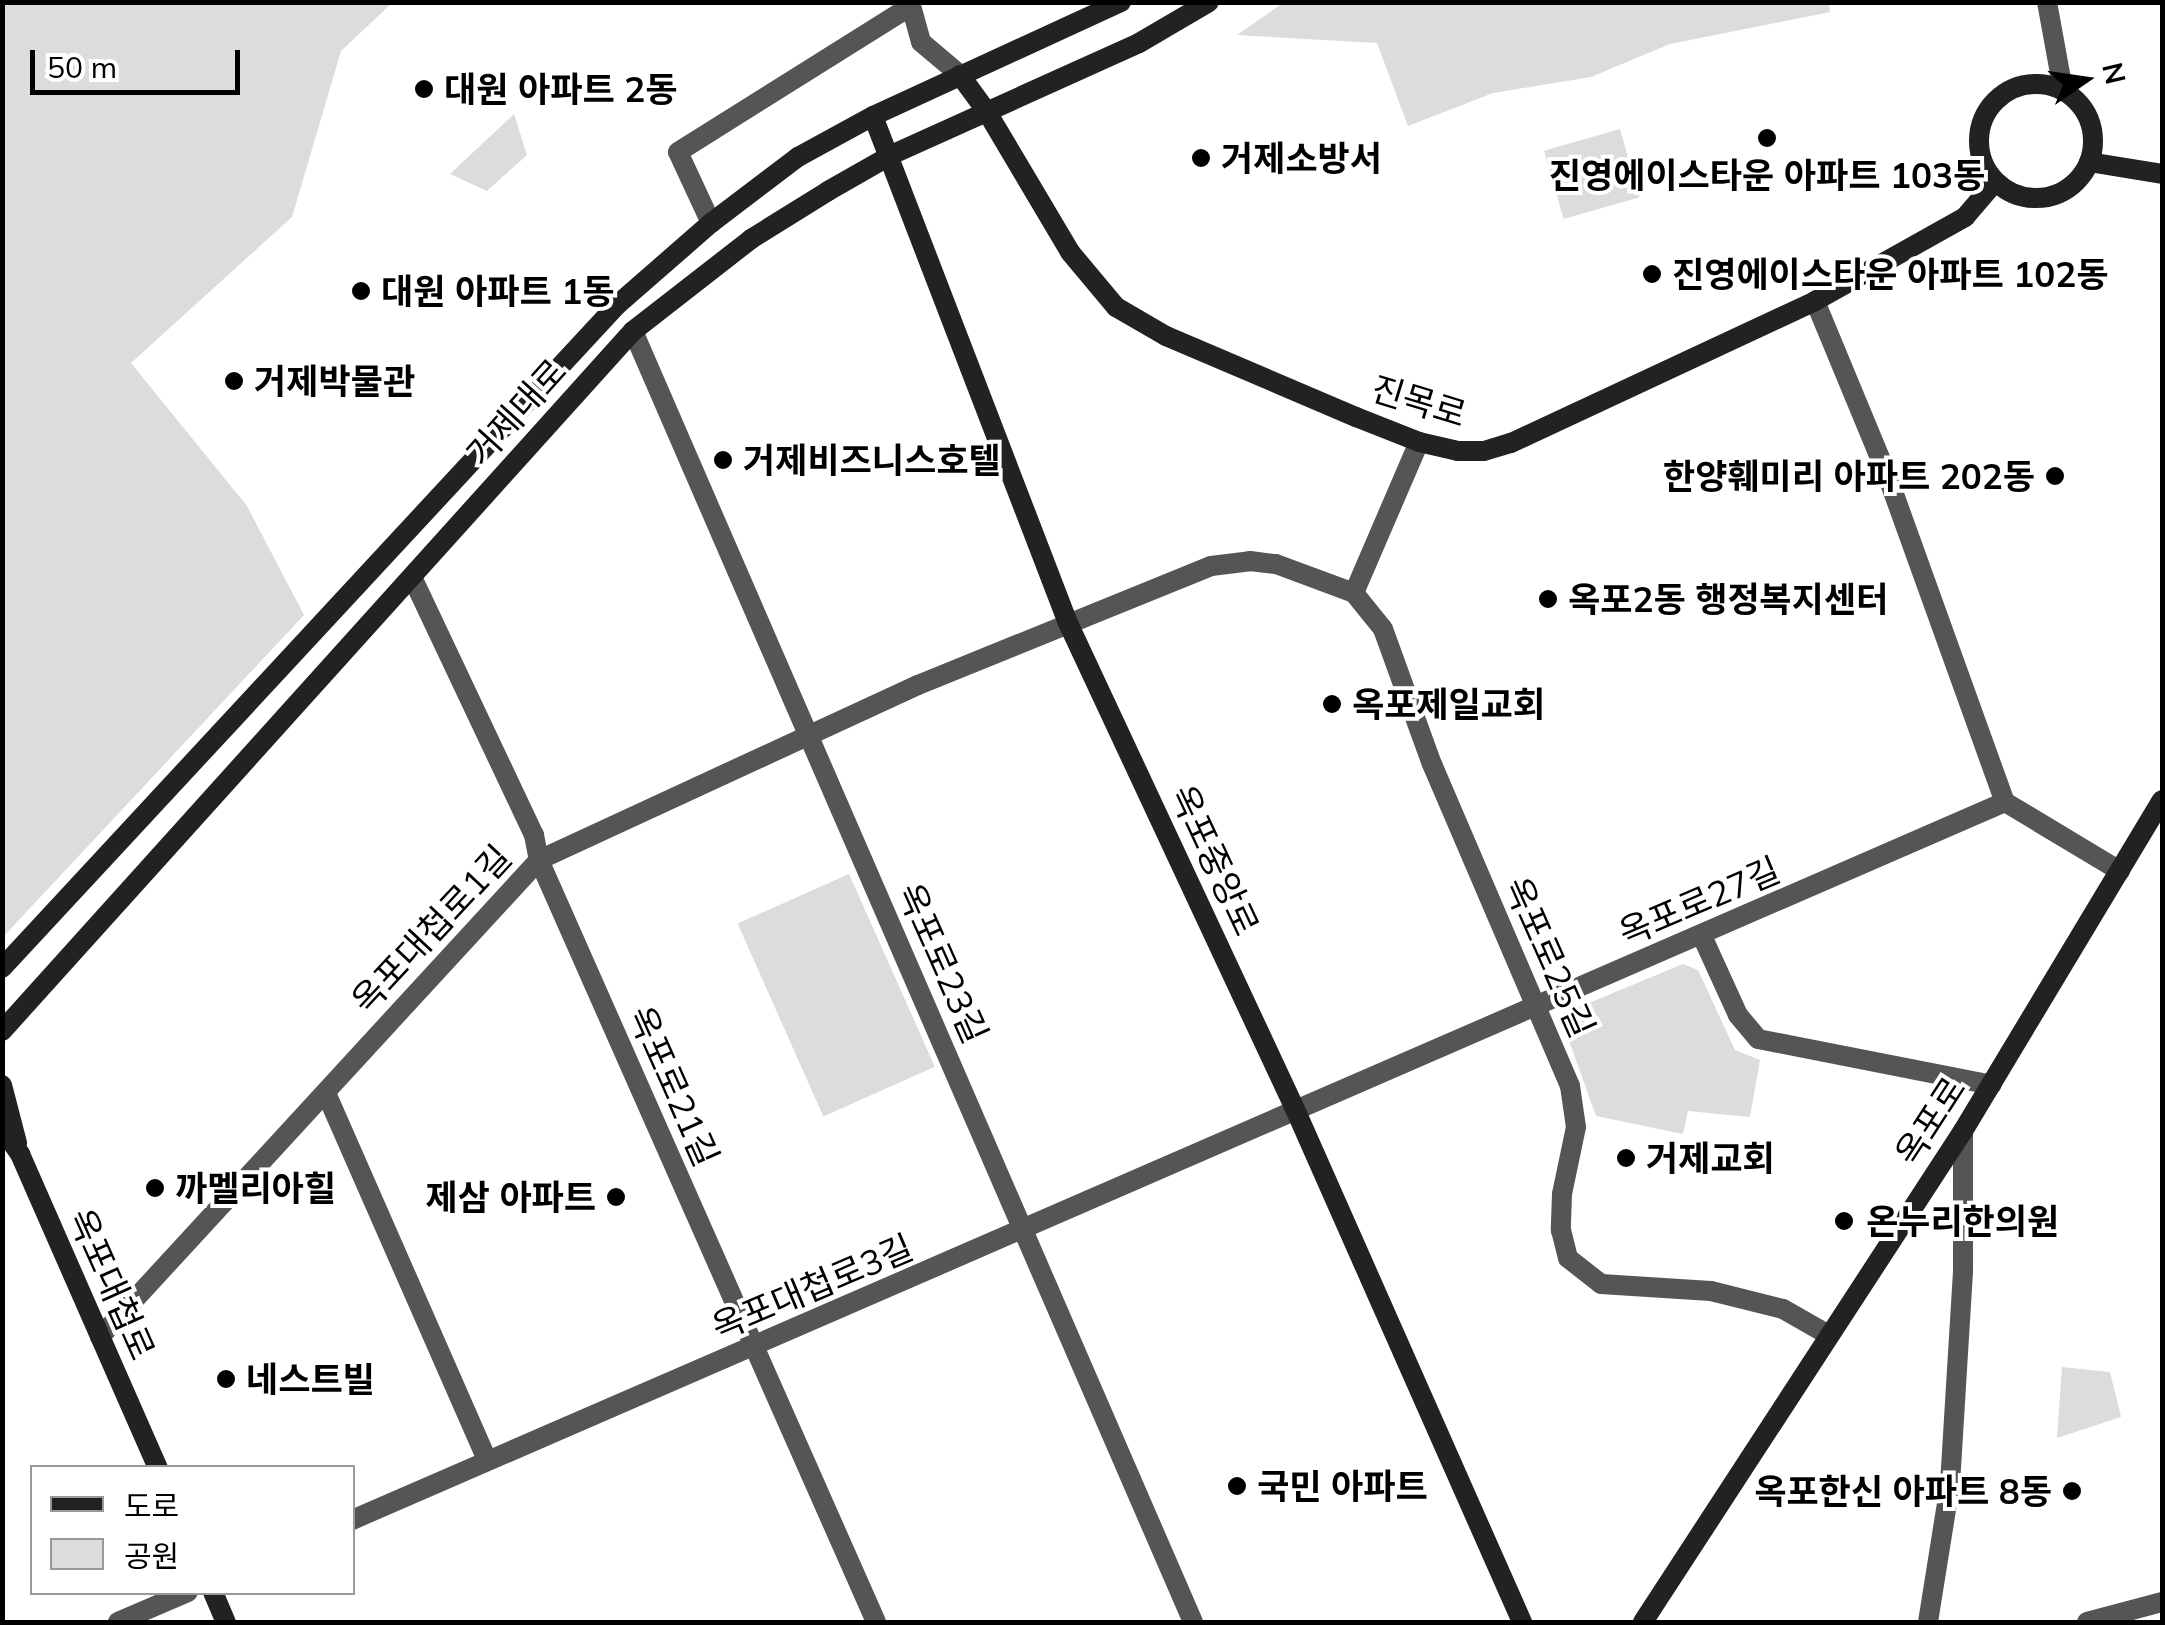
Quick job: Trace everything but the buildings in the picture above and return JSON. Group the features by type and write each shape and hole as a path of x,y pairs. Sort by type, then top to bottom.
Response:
{"street":[{"name":"거제대로","path":"2,968 617,306 711,222 798,157 873,116 1121,2"},
{"name":"거제대로","path":"3,1035 633,331 751,239 891,156 1139,43 1209,2"},
{"path":"2047,2 2062,90"},
{"path":"711,222 678,152 910,5 921,42 960,75"},
{"name":"진목로","path":"960,75 988,112 1035,199 1070,252 1116,307 1166,336 1419,442 1458,451 1500,448 1815,300 1965,218 1995,182"},
{"path":"2028,84 2062,90 2076,100 2092,129 2089,162 2065,190 2048,197 2010,193 1995,182 1979,150 1979,132 1995,100 2028,84"},
{"name":"옥포중앙로","path":"873,116 1068,623 1295,1110 1522,1622"},
{"path":"2089,162 2162,174"},
{"path":"1815,300 1886,472 2004,802 2120,871"},
{"name":"옥포로23길","path":"633,331 1192,1622"},
{"path":"1354,592 1419,442"},
{"name":"옥포대첩로1길","path":"100,1337 539,860 808,734 1197,571 1250,561 1276,564 1354,592"},
{"name":"옥포로21길","path":"412,576 534,835 539,860 876,1622"},
{"name":"옥포로25길","path":"1354,592 1383,630 1432,764 1533,1008 1570,1086 1576,1127 1562,1194 1561,1230 1568,1258 1582,1274 1601,1284 1711,1291 1783,1309 1828,1334"},
{"name":"옥포로","path":"1644,1622 1963,1131 2162,800"},
{"name":"옥포로27길","path":"1295,1110 2004,802"},
{"path":"1702,936 1738,1014 1758,1039 1992,1084"},
{"path":"2,1085 11,1150"},
{"path":"326,1093 488,1460"},
{"name":"옥포대첩로3길","path":"355,1519 1025,1231 1295,1110"},
{"name":"옥포대첩로","path":"2,1129 157,1465"},
{"path":"1928,1622 1950,1484 1963,1269 1963,1131"},
{"path":"118,1622 181,1595"},
{"path":"214,1595 226,1622"},
{"path":"2088,1622 2162,1602"}],"green space":[{"path":"3,2 392,3 341,51 292,217 131,363 247,506 304,615 3,937"},
{"path":"1829,2 1830,12 1670,44 1591,77 1493,93 1408,126 1377,43 1237,35 1283,3"},
{"path":"514,114 527,155 487,191 450,174"},
{"path":"1620,129 1640,197 1564,219 1544,151"},
{"path":"849,874 935,1067 823,1116 738,924"},
{"path":"1683,964 1698,970 1735,1050 1760,1060 1750,1117 1688,1111 1683,1134 1596,1116 1566,1032 1572,1010"},
{"path":"2062,1367 2110,1372 2121,1417 2057,1438"}],"place":[{"name":"대원 아파트 2동","path":"424,89"},
{"name":"진영에이스타운 아파트 103동","path":"1767,138"},
{"name":"거제소방서","path":"1201,158"},
{"name":"진영에이스타운 아파트 102동","path":"1652,274"},
{"name":"대원 아파트 1동","path":"361,291"},
{"name":"거제박물관","path":"234,381"},
{"name":"거제비즈니스호텔","path":"723,460"},
{"name":"한양훼미리 아파트 202동","path":"2055,476"},
{"name":"옥포2동 행정복지센터","path":"1548,599"},
{"name":"옥포제일교회","path":"1332,704"},
{"name":"거제교회","path":"1626,1158"},
{"name":"까멜리아힐","path":"155,1188"},
{"name":"제삼 아파트","path":"616,1197"},
{"name":"온누리한의원","path":"1844,1221"},
{"name":"네스트빌","path":"226,1379"},
{"name":"국민 아파트","path":"1237,1486"},
{"name":"옥포한신 아파트 8동","path":"2072,1491"}]}
